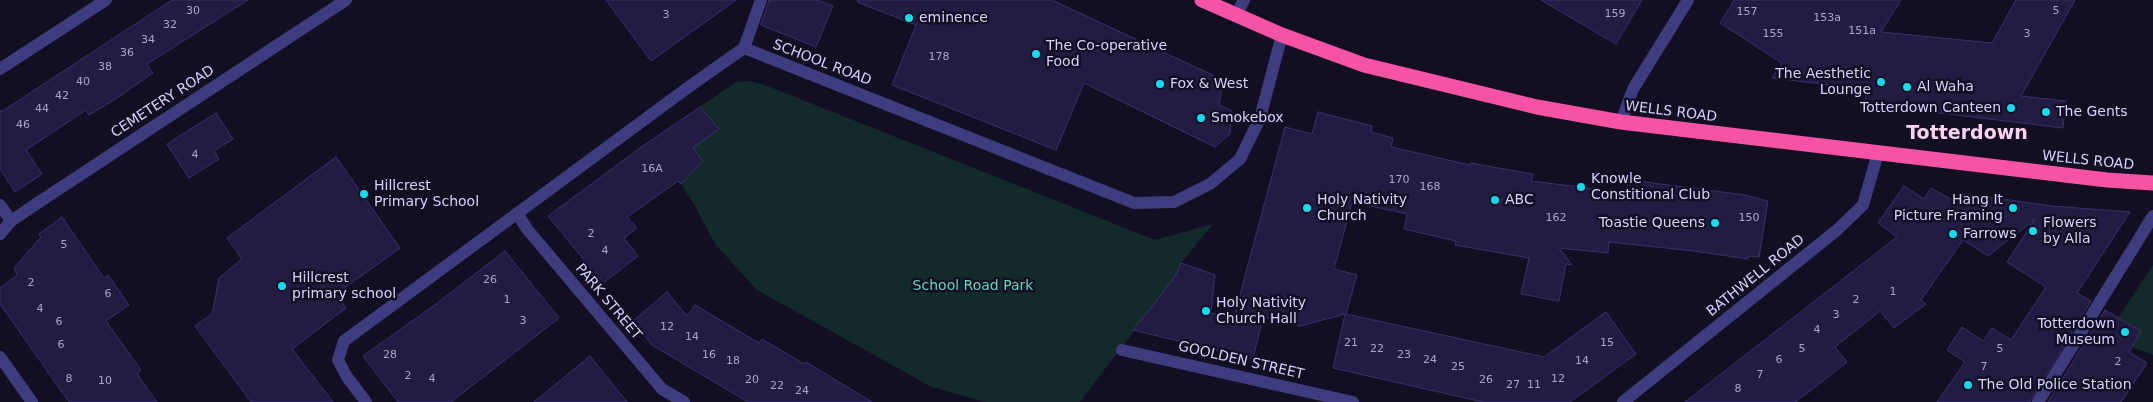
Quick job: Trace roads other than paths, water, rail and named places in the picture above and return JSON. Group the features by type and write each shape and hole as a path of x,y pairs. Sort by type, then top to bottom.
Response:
{"highway":[{"name":"WELLS ROAD","path":"1202,0 1282,35 1364,65 1452,88 1537,107 1621,122 2153,184"}],"street":[{"path":"0,69 106,0"},
{"name":"CEMETERY ROAD","path":"0,234 11,221 36,204 346,0"},
{"path":"366,402 347,377 338,360 344,341 744,48 761,0"},
{"path":"1236,15 1244,0"},
{"path":"1621,122 1633,90 1688,0"},
{"name":"SCHOOL ROAD","path":"744,48 1134,204 1174,202 1210,184 1240,159 1260,118 1282,35"},
{"name":"BATHWELL ROAD","path":"1623,402 1837,230 1863,205 1878,153"},
{"path":"0,205 11,221"},
{"name":"PARK STREET","path":"517,213 528,229 662,389 684,402"},
{"path":"2038,402 2153,216"},
{"name":"GOOLDEN STREET","path":"1122,350 1353,402"},
{"path":"0,357 32,402"}],"place":[{"name":"eminence","path":"909,18"},
{"name":"The Co-operative Food","path":"1036,54"},
{"name":"The Aesthetic Lounge","path":"1881,82"},
{"name":"Fox & West","path":"1160,84"},
{"name":"Al Waha","path":"1907,87"},
{"name":"Totterdown Canteen","path":"2011,108"},
{"name":"The Gents","path":"2046,112"},
{"name":"Smokebox","path":"1201,118"},
{"name":"Knowle Constitional Club","path":"1581,187"},
{"name":"Hillcrest Primary School","path":"364,194"},
{"name":"ABC","path":"1495,200"},
{"name":"Holy Nativity Church","path":"1307,208"},
{"name":"Hang It Picture Framing","path":"2013,208"},
{"name":"Toastie Queens","path":"1715,223"},
{"name":"Flowers by Alla","path":"2033,231"},
{"name":"Farrows","path":"1953,234"},
{"name":"Hillcrest primary school","path":"282,286"},
{"name":"Holy Nativity Church Hall","path":"1206,311"},
{"name":"Totterdown Museum","path":"2125,332"},
{"name":"The Old Police Station","path":"1968,385"}],"district":[{"name":"Totterdown","path":"1967,134"}],"park label":[{"name":"School Road Park","path":"973,286"}]}
